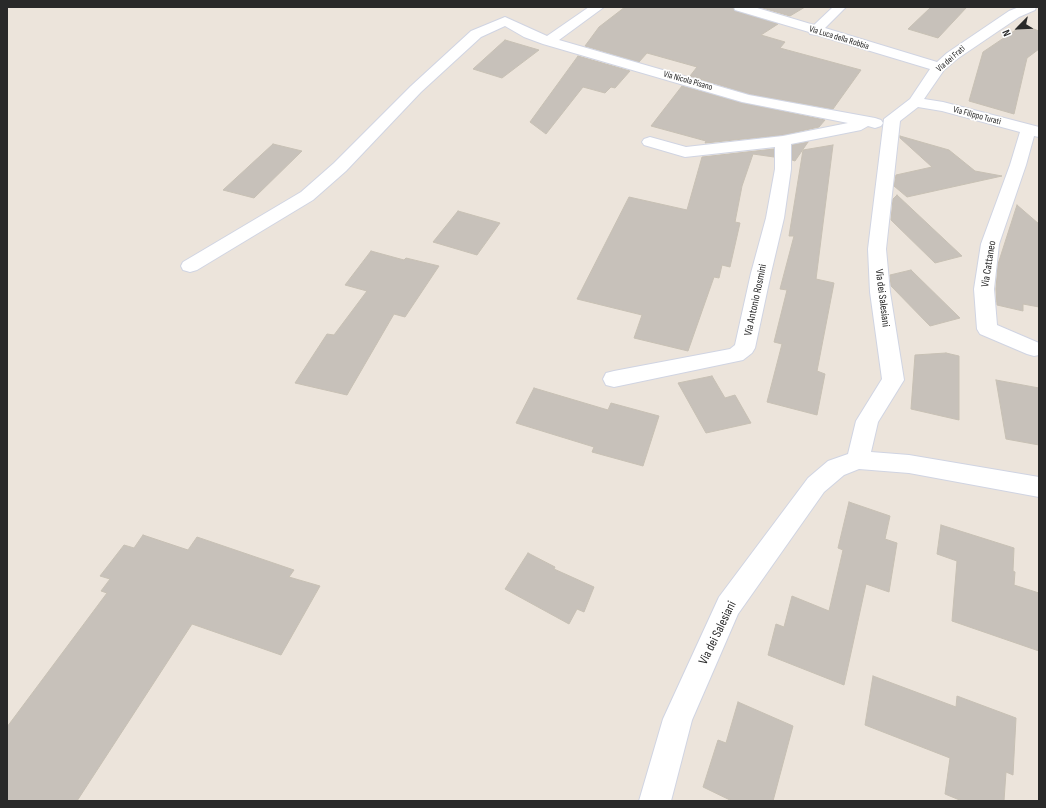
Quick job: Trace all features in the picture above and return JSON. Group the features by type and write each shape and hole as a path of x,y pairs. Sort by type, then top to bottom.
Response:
{"street":[{"path":"548,41 598,7"},
{"name":"Via Luca della Robbia","path":"740,7 815,31 939,67"},
{"path":"815,31 840,7"},
{"name":"Via dei Frati","path":"886,123 915,102 939,67 981,35 1014,14 1030,7"},
{"name":"Via Nicola Pisano","path":"190,266 307,196 340,167 416,89 476,34 505,21 529,34 548,41 748,99 823,114 886,123"},
{"name":"Via Filippo Turati","path":"915,102 943,107 1034,131"},
{"path":"650,142 685,152 783,141 886,123"},
{"name":"Via dei Salesiani","path":"858,460 867,421 893,380 880,292 877,249 886,123"},
{"name":"Via Cattaneo","path":"1034,131 1018,165 990,244 984,289 987,329 1034,349"},
{"name":"Via Antonio Rosmini","path":"614,380 736,355 745,348 761,273 775,218 783,169 783,141"},
{"name":"Via dei Salesiani","path":"654,801 678,719 728,606 816,485 836,468 858,460 909,464 1039,487"}],"building":[{"path":"625,7 733,7 735,11 778,24 761,35 785,42 780,48 861,70 833,109 749,94 690,76 697,67 647,53 639,62 585,46 599,27"},
{"path":"759,7 805,7 790,16"},
{"path":"931,7 967,7 938,38 908,29"},
{"path":"1023,25 1039,31 1039,49 1027,58 1014,114 969,101 983,52"},
{"path":"505,40 539,50 502,78 473,69"},
{"path":"578,56 630,71 615,88 611,87 605,93 583,87 546,134 530,122"},
{"path":"682,86 742,103 825,120 819,127 783,135 705,143 706,141 651,126"},
{"path":"900,136 949,150 975,171 1002,176 907,197 894,186 896,175 932,167 900,138"},
{"path":"808,142 795,161 792,160 792,145"},
{"path":"273,144 302,151 254,198 223,190"},
{"path":"833,145 816,279 834,283 817,371 825,374 817,415 767,402 782,344 774,342 787,290 780,289 794,236 789,236 803,150"},
{"path":"774,149 774,157 753,154 742,186 735,222 740,223 730,267 722,265 719,278 714,277 688,351 634,338 642,315 577,299 629,197 687,210 702,157"},
{"path":"897,195 962,256 935,263 891,220 893,199"},
{"path":"1017,205 1039,224 1039,307 1023,304 1023,311 997,305 996,289 998,264"},
{"path":"458,211 500,223 477,255 433,242"},
{"path":"371,251 404,260 406,258 439,266 405,317 394,314 347,395 295,383 327,334 334,335 367,291 345,285"},
{"path":"911,270 960,318 930,326 891,286 890,275"},
{"path":"946,353 959,356 959,420 911,409 915,355"},
{"path":"712,376 725,398 735,395 751,423 706,433 678,383"},
{"path":"996,380 1039,388 1039,445 1006,439"},
{"path":"534,388 608,410 611,403 659,416 643,466 592,452 594,447 516,423"},
{"path":"849,502 890,516 885,539 897,543 889,592 866,584 844,685 768,655 776,624 784,627 792,596 829,611 843,550 838,548"},
{"path":"941,525 1014,548 1014,585 1039,593 1039,651 952,621 957,561 937,554"},
{"path":"143,535 188,550 197,537 294,570 289,577 320,586 281,655 192,624 77,801 7,801 7,727 107,593 101,591 110,579 100,576 124,545 134,548"},
{"path":"528,553 555,567 554,569 594,587 584,612 577,609 569,624 505,589"},
{"path":"873,676 956,707 957,696 1016,718 1013,775 1006,772 1004,801 962,801 945,794 950,758 865,725"},
{"path":"738,702 793,726 773,801 732,801 703,787 718,740 726,743"}]}
